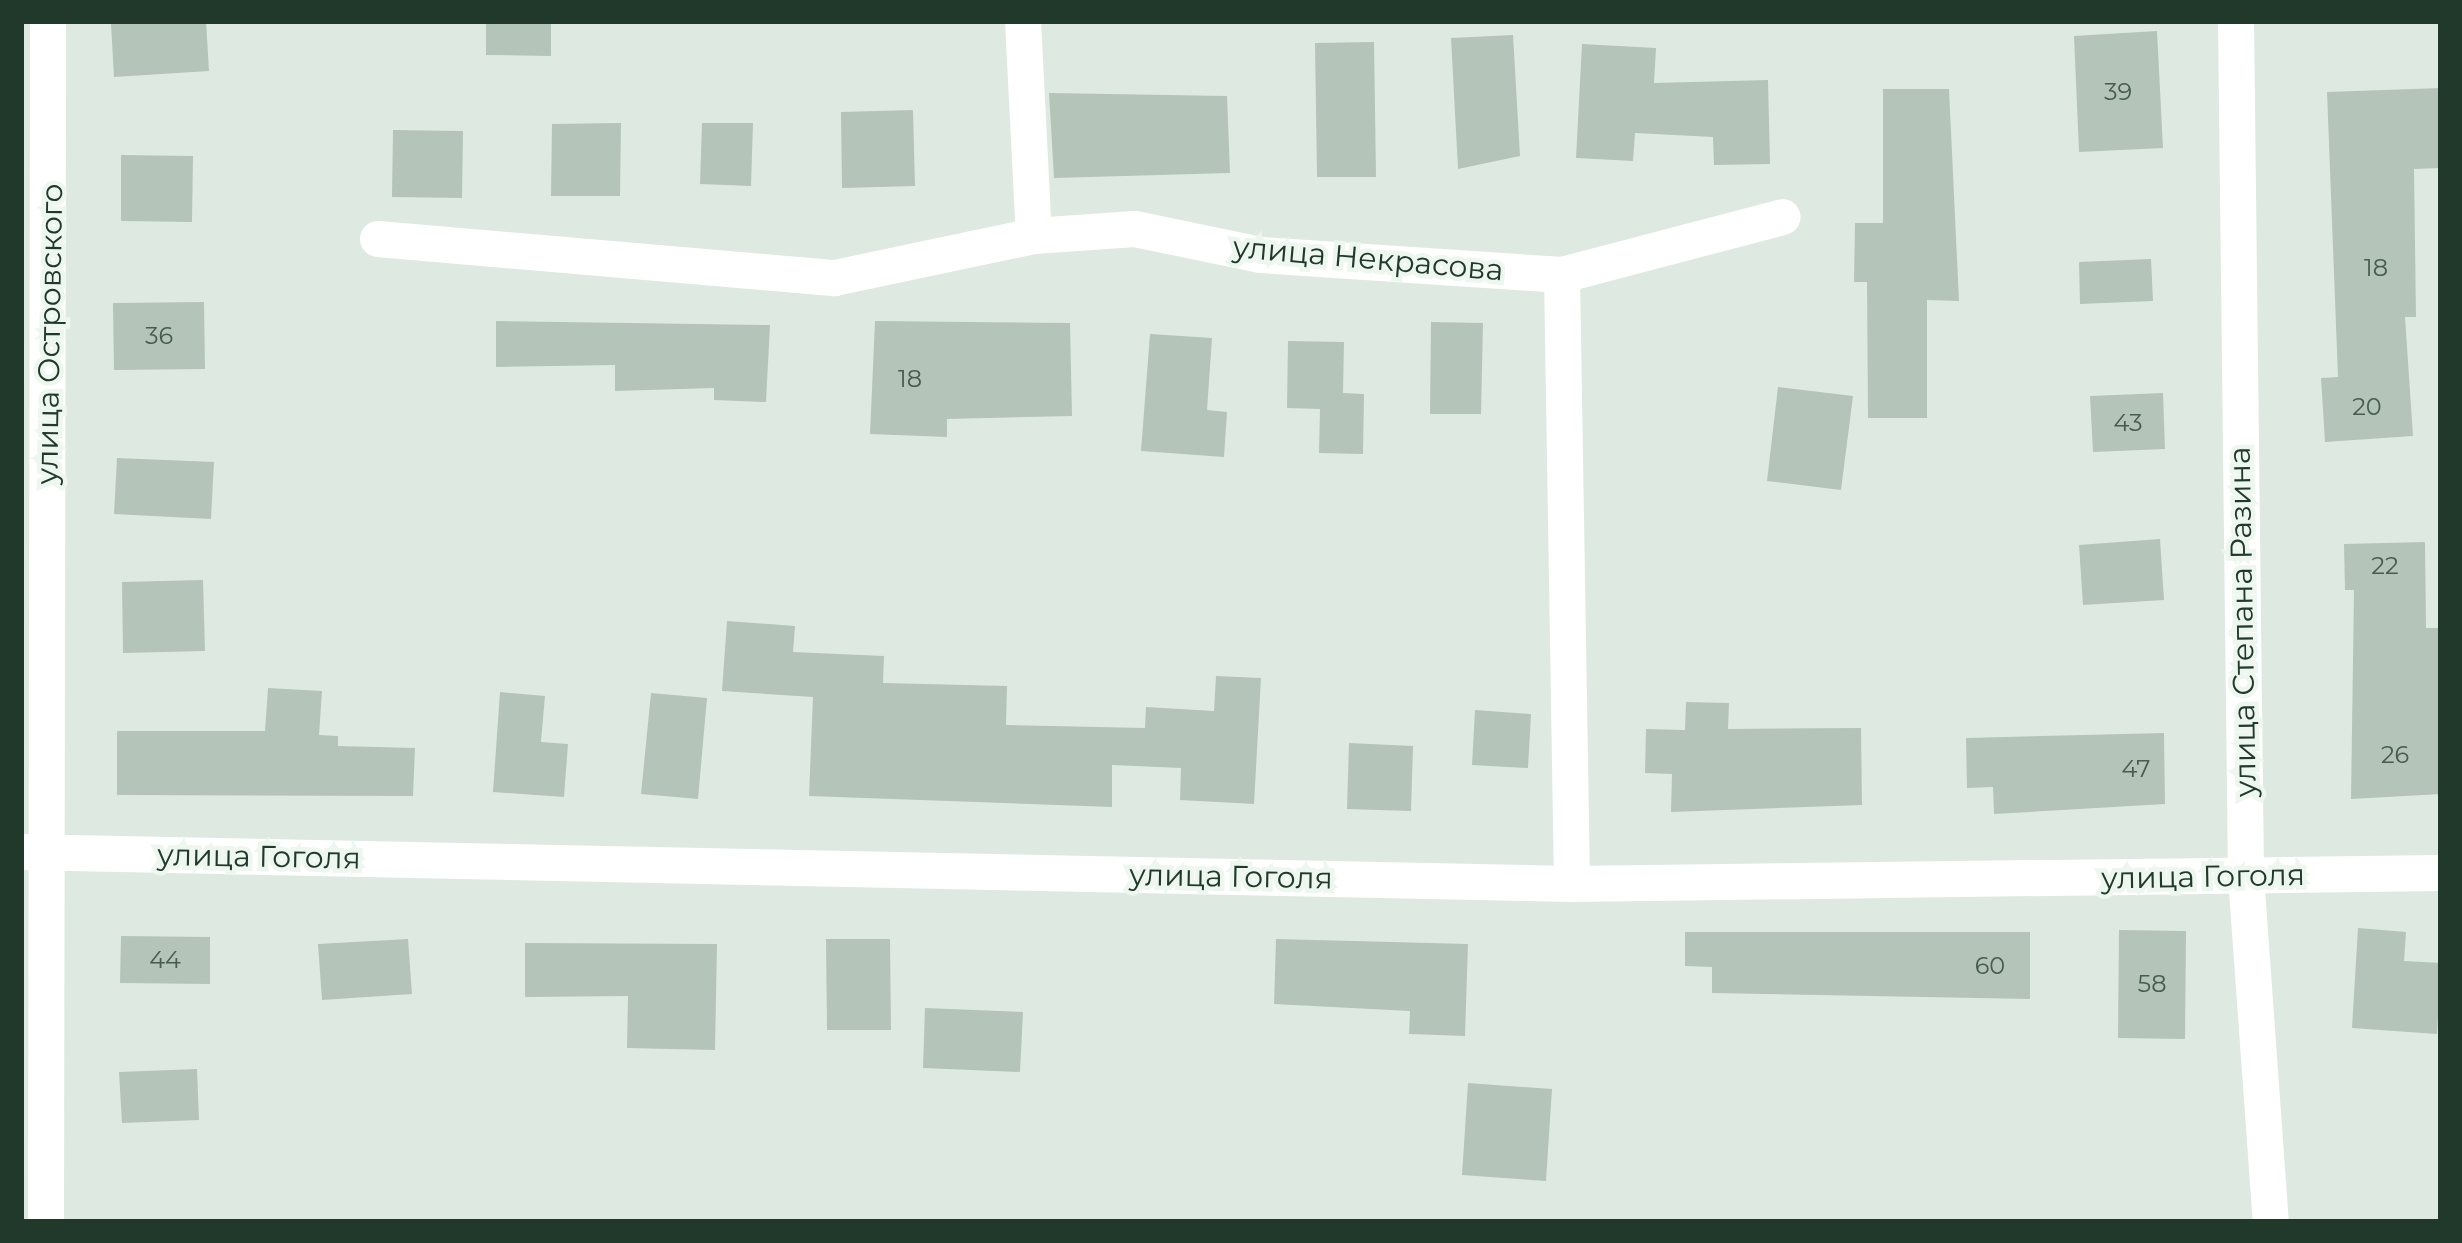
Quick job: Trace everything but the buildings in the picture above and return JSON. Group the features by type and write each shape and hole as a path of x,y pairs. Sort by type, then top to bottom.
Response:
{"street":[{"name":"улица Островского","path":"46,1222 31,852 48,21"},
{"path":"1023,21 1034,236"},
{"name":"улица Степана Разина","path":"2236,21 2246,876 2271,1222"},
{"name":"улица Некрасова","path":"378,239 835,278 1034,236 1135,229 1261,254 1562,275 1783,217"},
{"path":"1562,275 1572,884"},
{"name":"улица Гоголя","path":"31,852 1572,884 2441,873"}]}
